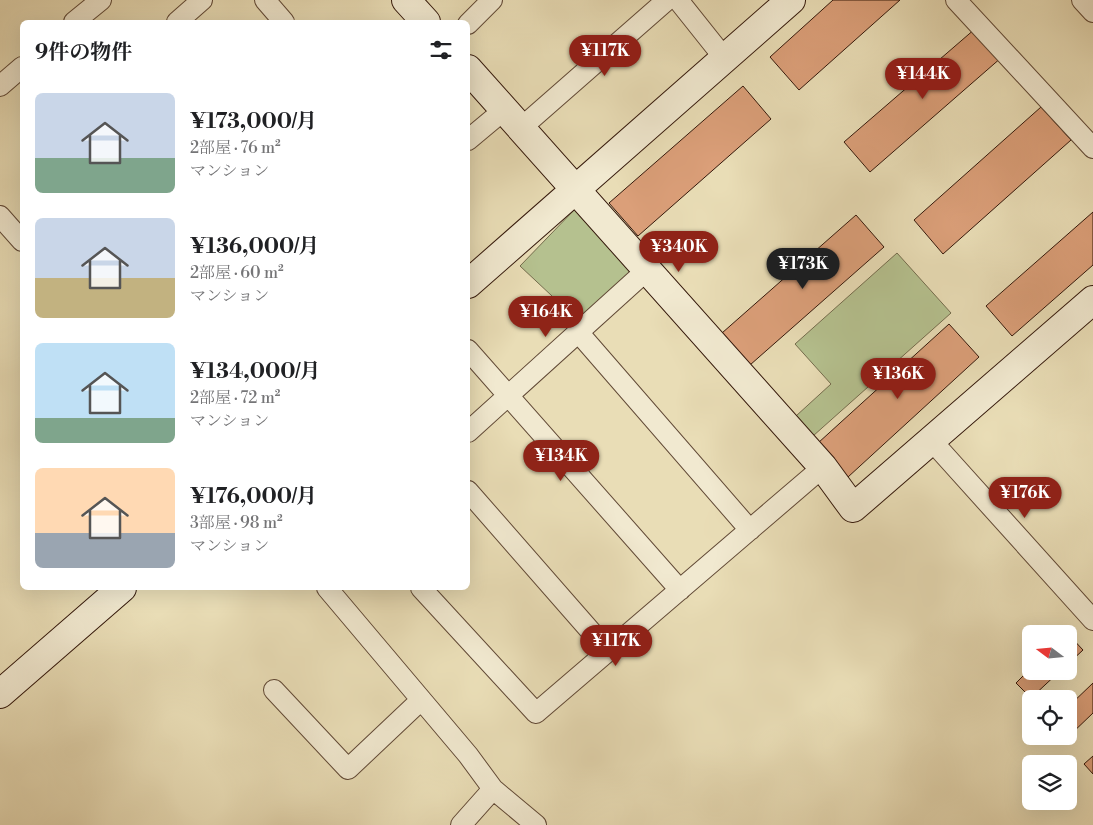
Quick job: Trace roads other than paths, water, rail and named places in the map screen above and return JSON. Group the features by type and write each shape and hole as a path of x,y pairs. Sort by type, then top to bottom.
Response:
{"street":[{"path":"76,20 101,0"},
{"path":"179,20 202,0"},
{"path":"265,0 282,20"},
{"path":"406,0 424,20"},
{"path":"470,22 492,0"},
{"path":"470,139 512,119 667,0"},
{"path":"678,0 725,59"},
{"path":"470,282 791,0"},
{"path":"956,0 1093,148"},
{"path":"1082,0 1093,12"},
{"path":"0,86 20,69"},
{"path":"470,71 823,467 853,508 1093,300"},
{"path":"0,216 20,239"},
{"path":"470,430 647,270"},
{"path":"578,332 750,530"},
{"path":"470,352 680,590"},
{"path":"931,440 1093,620"},
{"path":"424,590 536,713 823,467"},
{"path":"470,493 608,651"},
{"path":"0,694 120,590"},
{"path":"329,590 468,755 493,789 536,825"},
{"path":"274,690 348,769 421,700"},
{"path":"461,825 493,789"}]}
